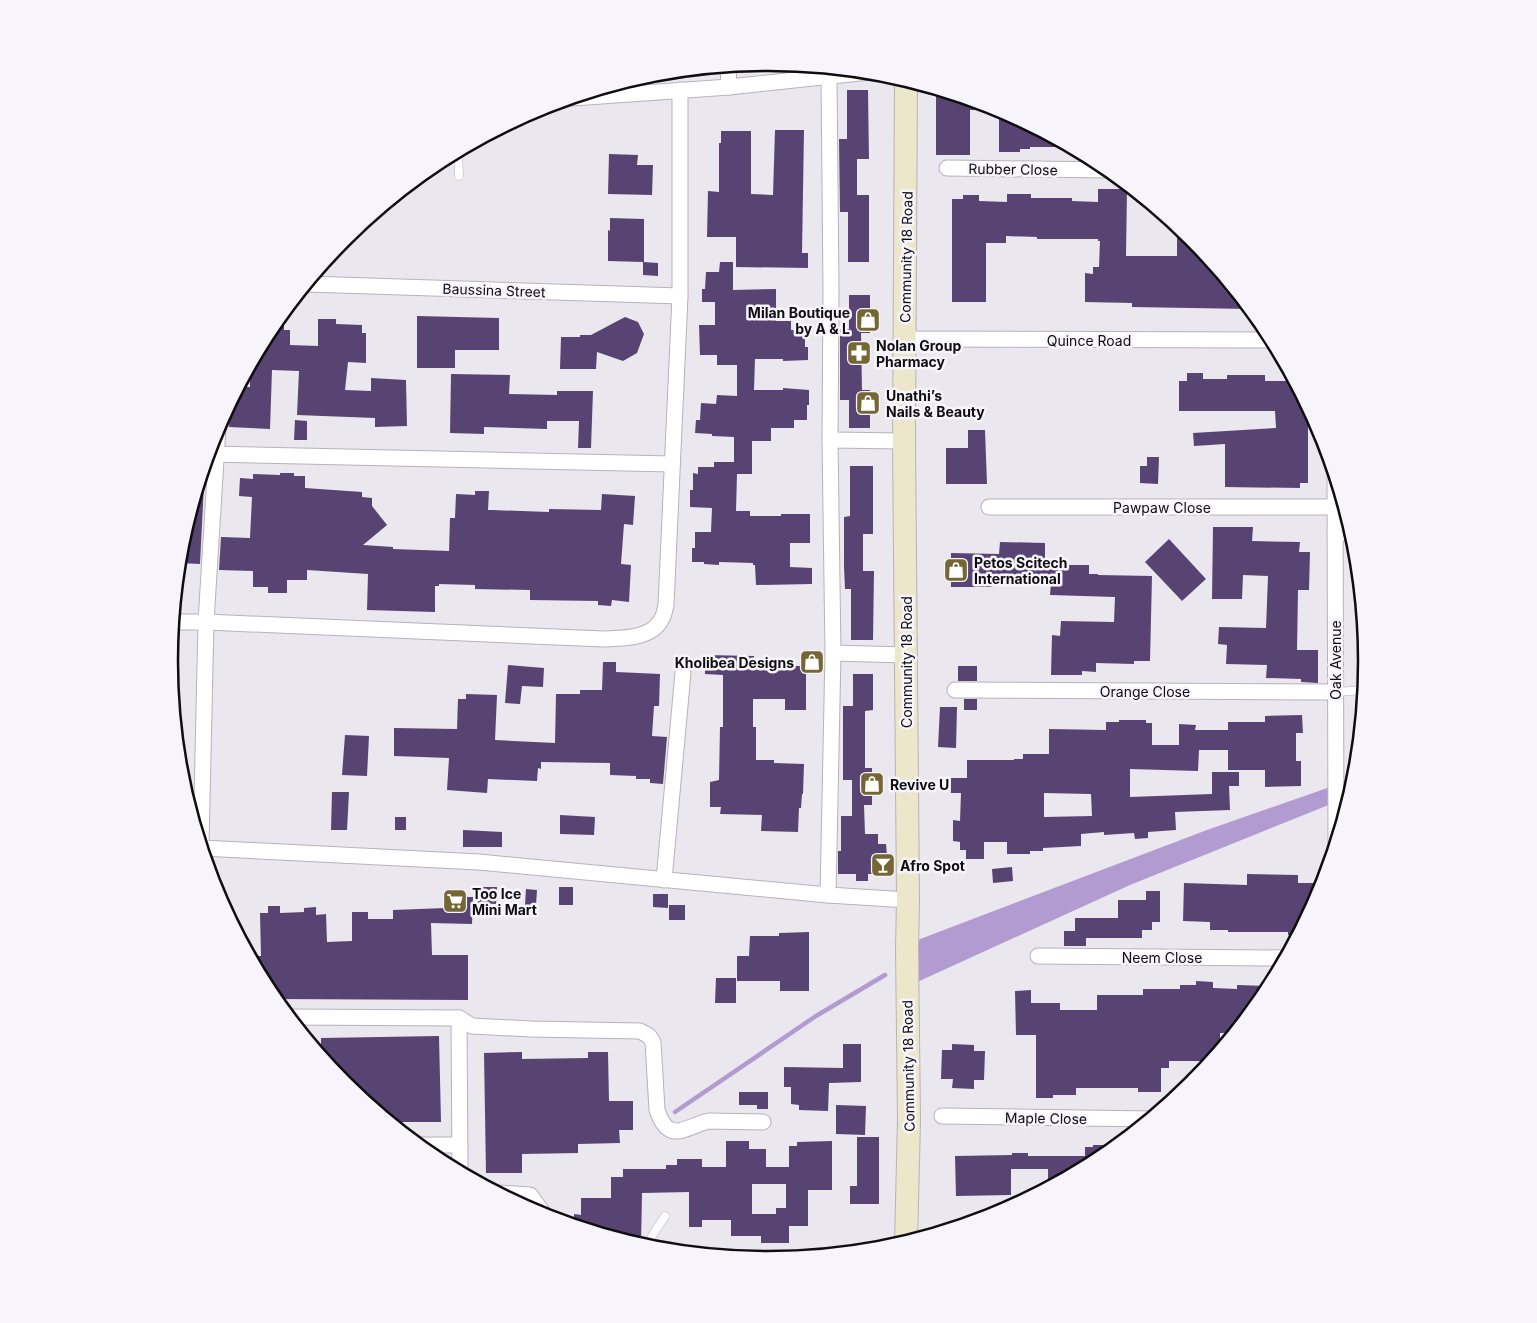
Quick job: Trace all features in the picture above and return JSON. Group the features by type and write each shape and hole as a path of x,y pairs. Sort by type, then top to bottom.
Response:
{"main road":[{"name":"Community 18 Road","path":"906,88 904,441 909,1120 906,1235"}],"street":[{"path":"728,73 729,87"},
{"path":"602,95 729,87 844,76"},
{"path":"828,895 833,653 830,440 829,78"},
{"path":"180,622 604,640 646,633 655,629 662,620 666,605 680,296 680,90"},
{"name":"Rubber Close","path":"947,168 1094,170"},
{"name":"Baussina Street","path":"315,284 680,296"},
{"name":"Quince Road","path":"905,340 1263,340"},
{"path":"830,440 904,441"},
{"path":"216,454 672,464"},
{"path":"202,827 206,622 213,465"},
{"name":"Oak Avenue","path":"1334,495 1335,825"},
{"name":"Pawpaw Close","path":"989,507 1334,507"},
{"path":"1335,533 1344,533"},
{"path":"833,653 906,654"},
{"path":"664,880 683,673"},
{"name":"Orange Close","path":"955,690 1335,692"},
{"path":"209,846 479,862 828,895 908,900"},
{"name":"Neem Close","path":"1038,956 1279,958"},
{"path":"297,1016 459,1018 472,1026 531,1030 640,1031 649,1036 653,1042 657,1110 665,1126 674,1131 681,1132 709,1121 763,1122"},
{"path":"459,1018 460,1164"},
{"name":"Maple Close","path":"942,1116 1141,1119"},
{"path":"431,1145 460,1145"},
{"path":"514,1194 530,1195 537,1204"}],"lane":[{"path":"459,159 460,176"},
{"path":"1335,692 1358,690"},
{"path":"651,1240 665,1216"}],"shaded area":[{"path":"1346,781 1342,800 1130,885 915,983 915,941 1207,830"}],"building":[{"path":"847,90 868,90 869,159 857,159 857,195 869,195 869,262 848,262 848,212 840,212 839,139 847,139"},
{"path":"936,96 977,110 970,110 970,155 936,155"},
{"path":"999,118 1058,147 1030,147 1030,149 1020,149 1020,152 999,152"},
{"path":"775,130 804,130 802,253 808,253 808,268 736,267 736,237 707,237 708,191 719,192 719,143 721,143 721,131 751,131 751,194 773,195"},
{"path":"609,154 638,155 637,165 653,165 652,195 608,194"},
{"path":"1098,189 1122,189 1127,192 1126,256 1177,256 1177,236 1212,272 1242,309 1132,307 1132,303 1085,302 1085,273 1093,274 1093,267 1099,267 1100,241 1098,239 1037,239 1037,237 1006,236 1006,243 986,243 986,302 952,302 952,199 963,199 963,195 979,195 979,201 1007,202 1007,194 1031,194 1031,198 1072,198 1072,201 1098,202"},
{"path":"610,218 644,219 644,262 658,263 658,276 643,275 643,262 608,261"},
{"path":"720,262 733,262 733,290 776,289 776,321 791,321 791,330 805,330 805,347 808,347 808,360 755,359 754,390 783,390 783,388 809,390 809,405 807,405 807,420 794,420 794,428 771,428 771,441 752,441 752,474 737,474 736,511 750,511 750,516 810,514 810,543 790,543 790,567 812,568 812,584 756,585 755,565 753,563 719,562 719,565 692,562 692,548 695,548 695,532 711,532 712,508 690,507 693,473 698,474 698,467 714,467 714,462 734,462 734,437 695,433 696,420 700,420 701,403 716,404 717,395 737,396 737,365 717,365 717,355 700,355 699,325 715,325 715,302 702,302 702,289 705,289 706,272 719,272"},
{"path":"849,295 870,295 870,333 861,333 862,390 870,390 870,428 849,428 849,400 840,400 840,329 849,329"},
{"path":"417,316 499,318 499,350 455,350 455,368 417,368"},
{"path":"625,317 638,322 644,334 637,353 623,361 597,352 596,369 560,369 561,337 591,335"},
{"path":"318,319 336,319 336,324 362,325 362,333 366,333 366,363 348,362 345,390 371,391 371,378 406,380 407,426 375,427 375,418 297,415 299,371 272,370 270,429 229,427 229,422 239,400 246,387 250,387 250,379 257,366 284,325 284,330 290,330 290,345 318,346"},
{"path":"1187,373 1203,373 1203,379 1227,379 1227,375 1265,375 1265,381 1288,381 1309,425 1308,483 1300,483 1300,488 1225,487 1225,444 1194,446 1193,433 1276,428 1275,411 1179,411 1179,381 1187,381"},
{"path":"451,374 510,375 509,394 557,395 557,391 593,391 591,448 578,448 579,421 547,421 547,429 484,427 484,434 450,433"},
{"path":"295,420 307,421 307,440 294,440"},
{"path":"968,430 985,430 987,484 946,484 946,448 968,448"},
{"path":"1147,457 1159,457 1158,484 1140,483 1140,466 1147,466"},
{"path":"850,466 873,466 873,534 863,534 863,571 874,571 873,640 851,640 851,589 845,589 844,567 844,517 850,516"},
{"path":"280,473 294,473 294,476 305,476 305,488 362,492 362,497 372,498 372,506 387,525 363,545 393,547 393,549 449,551 450,518 455,518 456,494 475,495 475,491 489,491 488,510 549,512 549,509 601,510 602,494 635,496 633,525 624,524 621,564 631,565 629,602 612,600 611,606 598,605 598,601 530,600 530,590 475,589 475,585 439,584 439,586 435,586 435,612 367,610 368,574 307,570 307,580 287,580 287,593 268,593 268,587 253,587 253,571 219,570 221,537 250,538 252,497 239,496 240,478 253,479 253,474 280,475"},
{"path":"204,492 200,564 187,563 198,509"},
{"path":"1213,527 1253,527 1252,541 1300,542 1299,552 1310,552 1309,590 1298,590 1297,650 1318,650 1318,683 1301,682 1301,679 1266,678 1267,665 1226,664 1227,645 1218,644 1219,627 1266,628 1268,576 1243,575 1242,599 1212,599"},
{"path":"1169,539 1206,579 1182,601 1145,562"},
{"path":"1000,542 1045,543 1045,565 1089,565 1089,574 1098,575 1152,576 1150,661 1134,661 1134,664 1096,663 1096,672 1082,671 1082,675 1051,675 1052,635 1060,636 1061,621 1114,622 1115,597 1050,595 1051,582 993,580 992,587 951,587 951,553 999,554"},
{"path":"705,655 754,656 754,666 806,666 806,710 785,710 785,699 753,699 753,727 756,727 756,760 804,764 803,794 801,808 799,808 798,832 761,831 762,815 720,814 721,807 710,807 710,782 719,780 720,727 723,727 723,675 705,674"},
{"path":"603,662 616,662 616,672 660,674 659,706 654,706 652,736 667,737 663,784 650,783 650,779 636,779 636,776 610,775 610,763 541,762 541,769 538,768 537,781 488,779 487,793 447,790 449,758 394,756 394,728 457,729 458,699 466,699 466,694 497,695 495,740 555,743 556,694 580,694 580,690 602,690"},
{"path":"508,665 544,668 543,687 522,686 520,704 505,703"},
{"path":"958,666 977,666 977,681 958,681"},
{"path":"853,674 873,674 873,710 865,711 865,768 872,768 872,805 864,805 865,834 878,834 878,844 886,844 887,856 883,856 884,874 868,874 868,881 856,881 856,874 838,874 838,851 841,851 841,816 852,816 852,780 843,780 843,706 853,706"},
{"path":"964,699 977,699 977,710 964,710"},
{"path":"940,707 957,707 956,748 938,747"},
{"path":"1302,715 1303,733 1296,733 1296,761 1301,761 1301,786 1265,787 1265,770 1228,770 1228,750 1199,750 1198,771 1130,769 1130,797 1212,794 1212,772 1239,772 1239,786 1229,786 1230,810 1175,812 1176,830 1148,832 1148,838 1135,839 1134,833 1104,835 1104,832 1081,834 1081,846 1043,848 1043,851 1030,851 1030,854 1007,854 1007,842 984,842 984,859 966,859 966,850 960,850 960,842 953,841 953,820 960,821 961,793 951,793 951,778 967,778 967,760 1014,760 1023,759 1023,754 1049,754 1049,729 1106,730 1106,722 1146,720 1146,723 1152,723 1152,745 1179,745 1179,724 1196,725 1195,730 1228,730 1228,722 1265,722 1265,716","holes":["1044,793 1091,794 1092,816 1044,817"]},
{"path":"345,735 369,736 367,776 342,775"},
{"path":"332,792 349,792 347,830 331,830"},
{"path":"560,815 595,817 594,835 560,834"},
{"path":"395,817 406,817 406,830 395,830"},
{"path":"463,830 502,832 502,847 463,847"},
{"path":"1012,867 1013,881 993,883 992,869"},
{"path":"1247,874 1298,875 1298,883 1314,883 1314,887 1292,935 1288,935 1288,932 1228,932 1228,930 1210,930 1210,922 1183,921 1184,883 1247,885"},
{"path":"478,887 497,887 496,904 478,903"},
{"path":"559,887 573,887 573,905 559,905"},
{"path":"526,889 537,890 536,905 525,905"},
{"path":"1146,891 1160,891 1160,922 1152,922 1152,930 1142,930 1142,938 1086,938 1086,946 1064,946 1064,931 1075,931 1075,918 1118,918 1118,900 1146,900"},
{"path":"653,894 668,894 668,908 653,907"},
{"path":"447,897 473,897 472,924 431,923 432,955 468,955 468,1000 285,999 256,956 261,956 260,913 268,913 268,906 280,906 280,913 304,912 304,908 316,907 316,915 326,914 327,942 352,941 352,912 368,912 368,919 393,919 393,910 446,908"},
{"path":"669,905 685,905 685,920 669,920"},
{"path":"809,932 809,991 780,991 780,981 737,981 737,956 749,956 750,936 779,936 779,933"},
{"path":"716,978 736,978 736,1003 715,1003"},
{"path":"1196,981 1213,982 1213,988 1237,989 1237,985 1261,986 1227,1033 1220,1033 1220,1041 1203,1061 1169,1061 1169,1068 1161,1068 1161,1092 1138,1092 1138,1088 1076,1088 1076,1095 1053,1095 1053,1098 1036,1098 1036,1035 1016,1035 1015,991 1031,990 1031,1003 1060,1003 1060,1010 1097,1010 1097,995 1143,995 1143,989 1180,989 1180,985 1196,985"},
{"path":"439,1036 441,1122 399,1122 351,1079 321,1046 321,1038"},
{"path":"843,1044 861,1044 861,1082 829,1083 828,1111 799,1110 799,1105 791,1104 791,1087 784,1087 784,1067 843,1068"},
{"path":"952,1044 974,1045 974,1051 985,1051 984,1080 974,1080 974,1089 952,1088 953,1079 941,1079 942,1050 952,1050"},
{"path":"522,1052 522,1059 588,1058 588,1052 608,1052 609,1101 633,1101 633,1130 619,1130 620,1143 578,1144 578,1153 522,1154 522,1173 486,1173 484,1053"},
{"path":"739,1092 768,1092 768,1109 757,1109 757,1105 739,1105"},
{"path":"836,1105 866,1106 865,1135 836,1134"},
{"path":"857,1137 879,1137 879,1204 850,1204 850,1186 857,1186"},
{"path":"726,1141 749,1141 749,1149 766,1149 766,1167 789,1167 789,1146 797,1146 797,1142 832,1141 832,1190 808,1190 808,1226 789,1226 789,1243 761,1243 761,1236 731,1236 731,1220 702,1220 702,1227 689,1227 689,1192 642,1193 641,1237 616,1232 574,1218 574,1214 581,1215 581,1198 611,1198 611,1177 623,1177 623,1169 666,1169 666,1165 677,1165 677,1159 702,1159 702,1167 726,1167","holes":["752,1184 786,1184 786,1208 776,1208 776,1214 752,1214"]},
{"path":"1093,1145 1106,1145 1048,1181 1048,1169 1011,1169 1011,1195 956,1196 955,1156 1028,1153 1028,1156 1085,1156 1085,1147 1093,1147"}],"waterway":[{"path":"675,1112 816,1016 885,975"}],"place":[{"name":"Milan Boutique by A & L","path":"868,320"},
{"name":"Nolan Group Pharmacy","path":"859,353"},
{"name":"Unathi’s Nails & Beauty","path":"868,403"},
{"name":"Petos Scitech International","path":"956,570"},
{"name":"Kholibea Designs","path":"812,662"},
{"name":"Revive U","path":"872,784"},
{"name":"Afro Spot","path":"883,865"},
{"name":"Too Ice Mini Mart","path":"455,901"}]}
